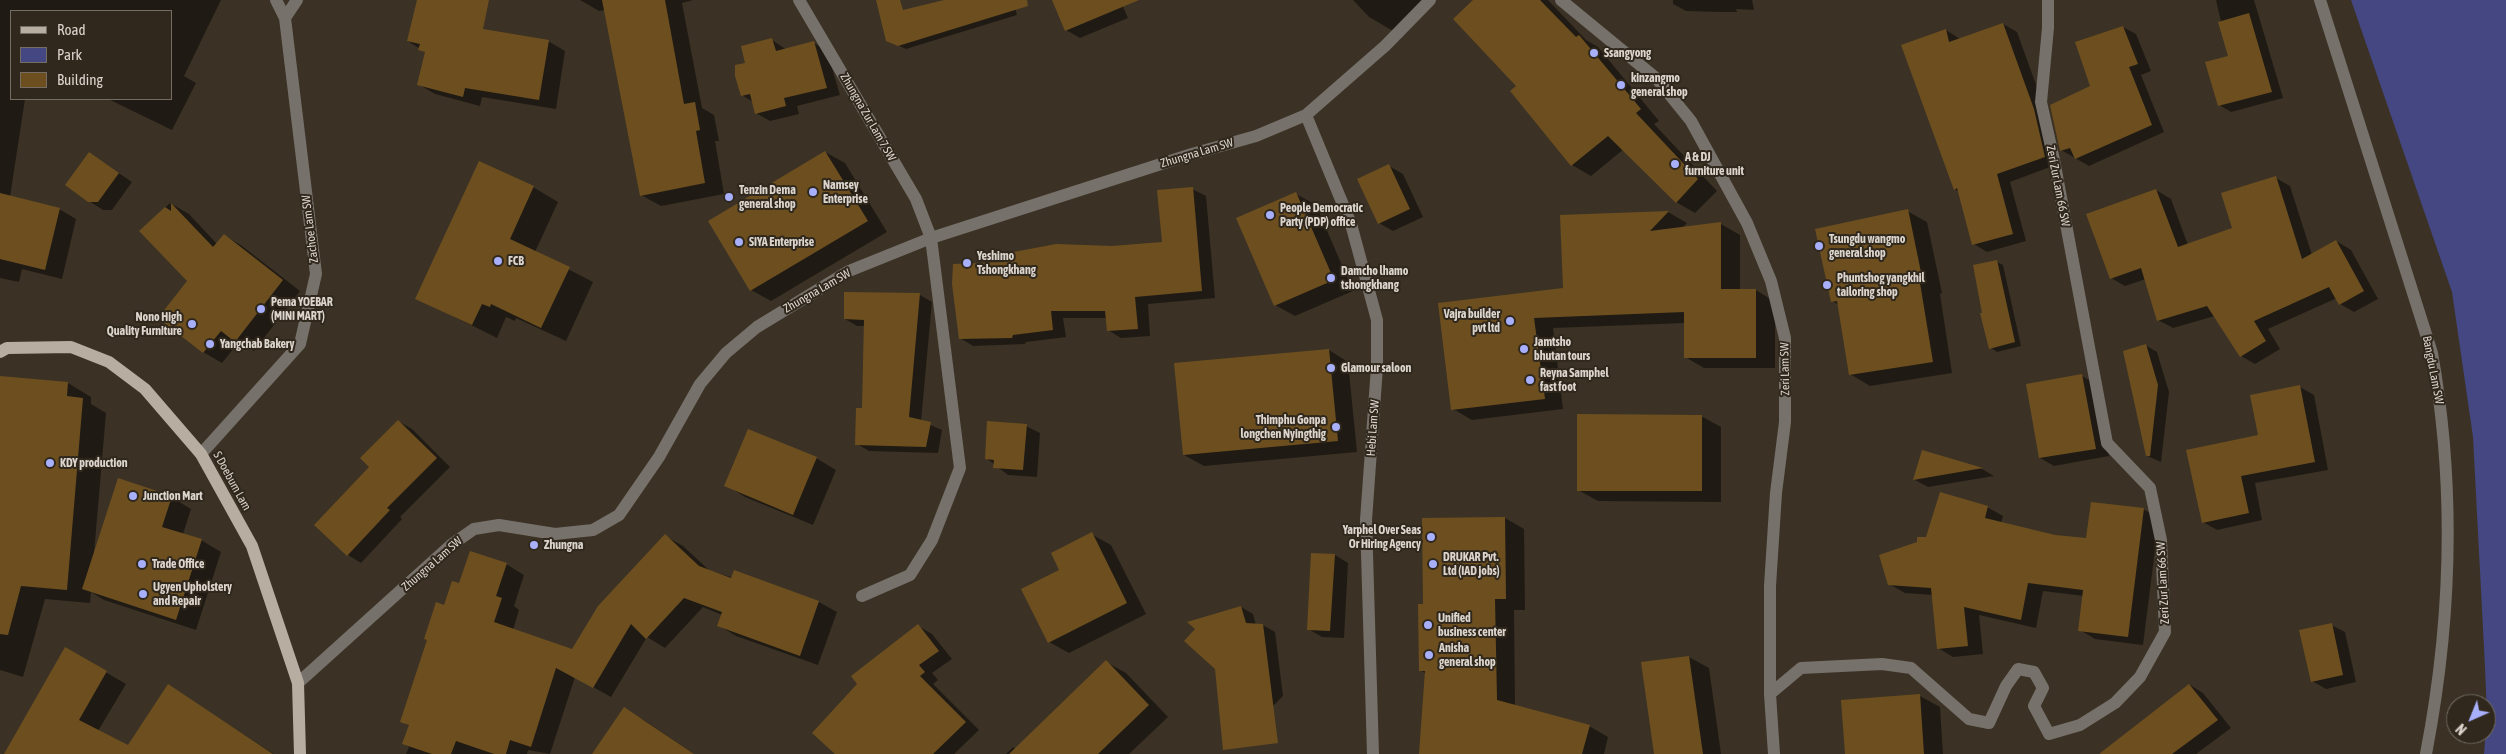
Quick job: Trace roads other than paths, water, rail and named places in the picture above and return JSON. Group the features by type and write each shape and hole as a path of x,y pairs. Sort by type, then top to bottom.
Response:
{"main road":[{"name":"S Doebum Lam","path":"0,352 8,348 71,348 109,362 144,389 201,454 252,546 298,683 300,754"}],"street":[{"name":"Zachoe Lam SW","path":"201,454 300,344 316,274 285,18 276,0"},
{"path":"285,18 297,0"},
{"name":"Zhungna Zur Lam 7 SW","path":"799,0 916,199 931,238 960,468 932,540 910,576 862,596"},
{"name":"Zhungna Lam SW","path":"298,683 451,545 474,529 499,525 555,534 593,530 619,515 659,457 700,384 726,353 757,327 849,271 931,238 1192,154 1256,136 1306,115 1385,46 1430,0"},
{"name":"Zeri Lam SW","path":"1561,0 1657,79 1690,121 1747,223 1771,281 1785,338 1785,422 1776,493 1771,576 1770,694 1774,754"},
{"name":"Zeri Zur Lam 66 SW","path":"1770,694 1801,668 1882,664 1911,668 1969,719 1989,723 2006,686 2018,669 2034,672 2043,688 2034,706 2049,734 2080,725 2115,703 2140,677 2166,632 2161,540 2150,488 2107,443 2054,160 2041,102 2048,28 2048,0"},
{"name":"Bangdu Lam SW","path":"2320,0 2432,353 2440,399 2447,479 2449,560 2438,686 2426,754"},
{"name":"Hebi Lam SW","path":"1306,115 1351,224 1377,320 1377,367 1366,520 1373,754"}],"place":[{"name":"Ssangyong","path":"1594,53"},
{"name":"kinzangmo general shop","path":"1621,85"},
{"name":"A & DJ furniture unit","path":"1675,164"},
{"name":"Namsey Enterprise","path":"813,192"},
{"name":"Tenzin Dema general shop","path":"729,197"},
{"name":"People Democratic Party (PDP) office","path":"1270,215"},
{"name":"SIYA Enterprise","path":"739,242"},
{"name":"Tsungdu wangmo general shop","path":"1819,246"},
{"name":"FCB","path":"498,261"},
{"name":"Yeshimo Tshongkhang","path":"967,263"},
{"name":"Damcho lhamo tshongkhang","path":"1331,278"},
{"name":"Phuntshog yangkhil tailoring shop","path":"1827,285"},
{"name":"Pema YOEBAR (MINI MART)","path":"261,309"},
{"name":"Vajra builder pvt ltd","path":"1510,321"},
{"name":"Nono High Quality Furniture","path":"192,324"},
{"name":"Yangchab Bakery","path":"210,344"},
{"name":"Jamtsho bhutan tours","path":"1524,349"},
{"name":"Glamour saloon","path":"1331,368"},
{"name":"Reyna Samphel fast foot","path":"1530,380"},
{"name":"Thimphu Gonpa longchen Nyingthig","path":"1336,427"},
{"name":"KDY production","path":"50,463"},
{"name":"Junction Mart","path":"133,496"},
{"name":"Yarphel Over Seas Or Hiring Agency","path":"1431,537"},
{"name":"Zhungna","path":"534,545"},
{"name":"Trade Office","path":"142,564"},
{"name":"DRUKAR Pvt. Ltd (IAD jobs)","path":"1433,564"},
{"name":"Ugyen Upholstery and Repair","path":"143,594"},
{"name":"Unified business center","path":"1428,625"},
{"name":"Anisha general shop","path":"1429,655"}]}
